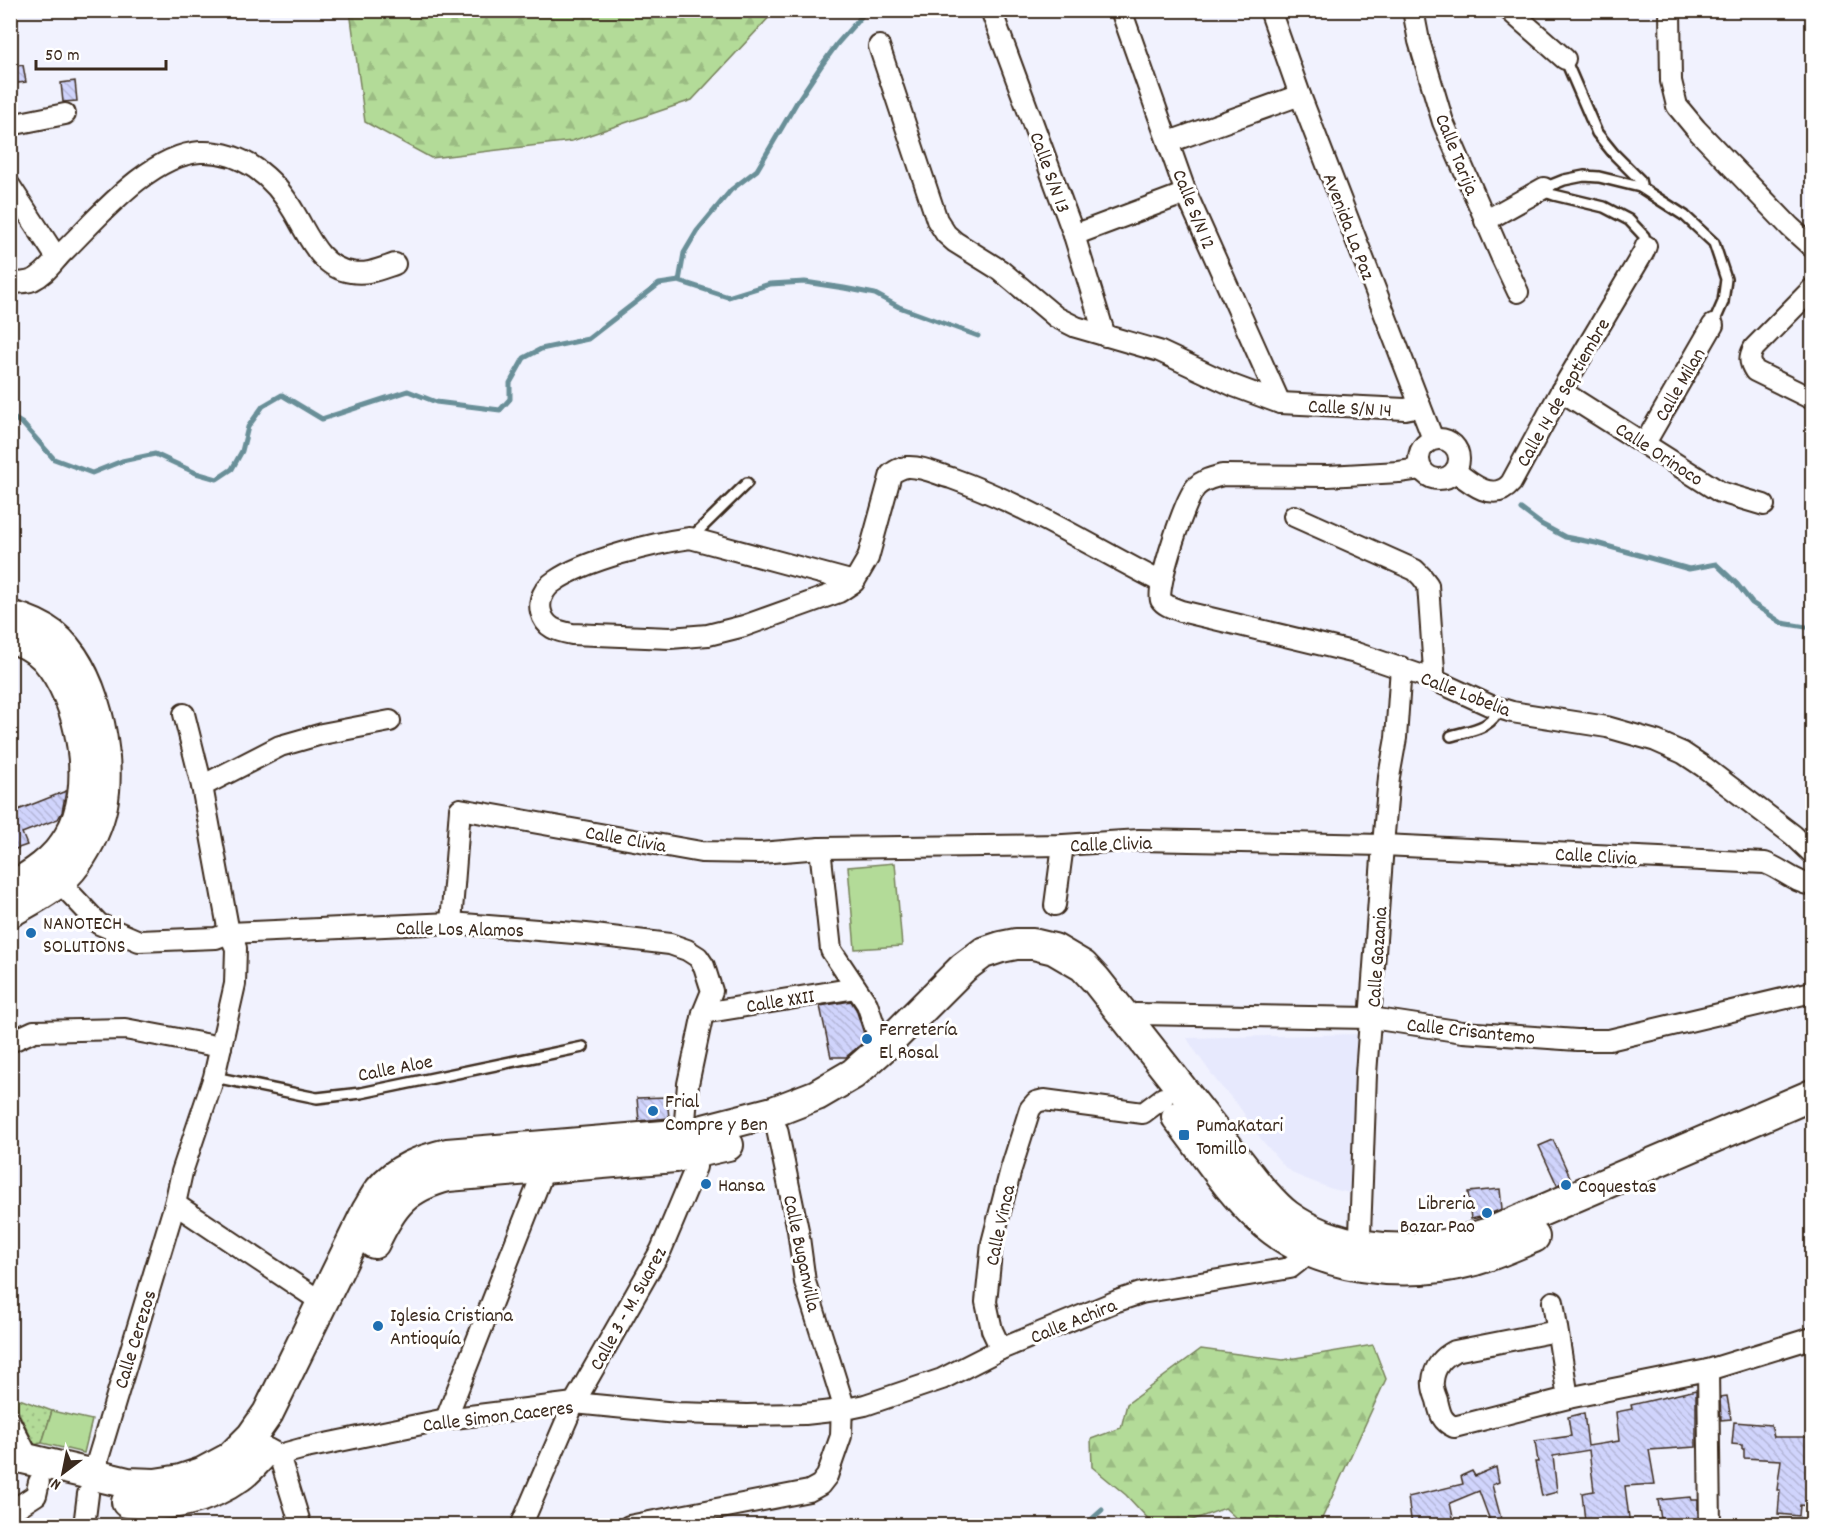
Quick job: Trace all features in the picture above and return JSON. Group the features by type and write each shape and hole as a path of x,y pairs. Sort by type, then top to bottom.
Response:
{"main road":[{"path":"10,616 31,622 53,636 72,657 85,681 102,732 105,760 102,804 96,825 86,847 70,871 54,871 10,888"},
{"path":"10,637 34,648 45,657 66,691 81,740 84,781 82,801 70,836 46,891 10,912"},
{"path":"775,1120 853,1074 887,1044 963,968 983,953 1016,944 1033,944 1054,949 1083,966 1163,1098 1241,1201 1282,1237 1305,1250 1326,1258 1348,1252 1384,1248 1444,1245 1492,1232 1812,1095"},
{"path":"14,1463 39,1482 155,1484 180,1480 202,1473 230,1458 266,1447 268,1413 382,1226 397,1203 409,1192 448,1176 541,1157 690,1144 775,1120 818,1116 848,1101 873,1084 981,979 1004,967 1039,965 1055,971 1116,1022 1274,1204 1302,1225 1334,1239 1348,1252 1380,1268 1426,1268 1476,1260 1812,1118"},
{"path":"14,1463 90,1484"}],"street":[{"name":"Calle S/N 13","path":"991,10 1074,235 1106,336"},
{"name":"Calle S/N 12","path":"1121,10 1186,193 1280,403"},
{"name":"Avenida La Paz","path":"1270,10 1300,95 1433,440"},
{"name":"Calle Tarija","path":"1413,10 1419,41 1443,122 1518,292"},
{"path":"1509,10 1565,59"},
{"path":"1670,10 1671,81 1677,106 1790,227 1812,247"},
{"name":"Calle S/N 14","path":"879,46 937,220 946,234 1000,270 1056,317 1076,327 1159,351 1234,386 1280,403 1406,409 1420,406"},
{"path":"1169,142 1300,95"},
{"path":"10,125 65,114"},
{"path":"10,283 32,280 46,272 57,258 133,184 161,165 184,155 200,152 243,159 260,170 275,185 293,210 314,248 325,260 339,269 369,273 395,264"},
{"path":"10,186 57,258"},
{"path":"1485,221 1544,188"},
{"path":"1074,235 1186,193"},
{"name":"Calle 14 de Septiembre","path":"1455,471 1485,490 1497,492 1505,490 1511,483 1561,391 1646,246"},
{"path":"1812,289 1754,348 1749,358 1755,371 1812,399"},
{"name":"Calle Milan","path":"1645,443 1713,325"},
{"name":"Calle Orinoco","path":"1561,391 1720,492 1764,505"},
{"path":"1445,440 1455,447 1459,458 1455,471 1441,480 1429,477 1420,469 1418,463 1420,451 1428,442 1445,440"},
{"path":"854,582 690,538 669,541 582,567 554,581 542,595 540,605 547,626 557,631 572,634 669,638 708,635 744,626 839,592 854,582 868,558 891,474 909,467 922,468 977,487 1010,502 1161,582 1186,504 1196,486 1206,479 1222,475 1328,476 1420,469"},
{"path":"1294,516 1388,557 1415,570 1422,577 1428,585 1434,670 1432,679"},
{"name":"Calle Lobelia","path":"1161,582 1162,602 1181,611 1356,653 1401,667 1512,712 1607,727 1656,741 1683,753 1704,767 1793,835 1812,853"},
{"name":"Calle Gazania","path":"1348,1252 1360,1234 1366,1074 1383,845 1389,777 1396,738 1401,667"},
{"name":"Calle Cerezos","path":"84,1526 90,1484 175,1204 182,1172 213,1077 235,984 236,948 229,933 202,786 184,714"},
{"path":"202,786 280,746 322,734 390,721"},
{"name":"Calle Clivia","path":"451,923 460,809 701,852 760,853 820,848 1063,845 1139,840 1383,845 1765,863 1776,867 1800,883 1812,885"},
{"path":"1055,905 1063,845"},
{"path":"820,848 831,950 867,1004 877,1034 887,1044"},
{"name":"Calle Los Alamos","path":"54,871 66,890 99,924 138,941 216,938 229,933 451,923 586,933 670,944 687,950 698,957 704,966 712,991 703,1013 688,1084 685,1121 690,1144"},
{"name":"Calle XXII","path":"703,1013 856,988"},
{"name":"Calle Crisantemo","path":"1116,1022 1136,1014 1371,1017 1463,1032 1609,1040 1812,992"},
{"path":"10,1042 34,1030 125,1029 221,1047"},
{"name":"Calle Vinca","path":"1001,1349 992,1330 986,1302 992,1243 1030,1110 1036,1102 1044,1100 1143,1113 1163,1098"},
{"name":"Calle Buganvilla","path":"629,1526 809,1491 820,1485 827,1476 841,1436 842,1400 805,1282 798,1230 775,1120"},
{"name":"Calle 3 - M. Suarez","path":"521,1526 574,1403 661,1250 696,1167 690,1144"},
{"path":"446,1419 540,1180 541,1157"},
{"path":"175,1204 260,1262 332,1307"},
{"name":"Calle Achira","path":"841,1410 865,1405 942,1378 1001,1349 1117,1301 1141,1293 1290,1268 1299,1261 1305,1250"},
{"path":"1553,1302 1568,1398"},
{"path":"1557,1331 1455,1351 1444,1357 1432,1383 1441,1418 1446,1424 1454,1427 1568,1398 1708,1370 1812,1338"},
{"path":"1708,1370 1710,1526"},
{"name":"Calle Simon Caceres","path":"266,1447 301,1449 446,1419 574,1403 677,1413 747,1415 805,1414 841,1410"},
{"path":"10,1422 24,1449 14,1463"},
{"path":"266,1447 302,1526"},
{"path":"10,1510 36,1495 39,1482"}],"lane":[{"path":"1565,59 1597,133 1640,180 1640,187"},
{"path":"1646,246 1644,236 1629,220 1604,207 1554,195 1548,193 1544,188 1564,180 1584,176 1599,177 1640,187 1685,216 1714,243 1726,279 1723,302 1713,325"},
{"path":"690,538 747,483"},
{"path":"1451,736 1489,724 1497,715 1499,708"},
{"name":"Calle Aloe","path":"213,1077 316,1098 361,1093 583,1047"}],"shaded area":[{"path":"1359,1034 1350,1193 1332,1189 1296,1175 1285,1167 1261,1139 1238,1105 1218,1083 1187,1038"}],"green space":[{"path":"350,10 775,11 692,100 572,141 431,158 365,122"},
{"path":"895,863 902,946 855,949 848,867"},
{"path":"1373,1345 1386,1379 1319,1525 1244,1525 1225,1508 1179,1525 1154,1525 1126,1495 1092,1467 1091,1439 1121,1428 1127,1404 1201,1349 1283,1360"},
{"path":"11,1397 52,1411 42,1443 35,1445"},
{"path":"52,1411 92,1420 84,1453 42,1443"}],"building":[{"path":"23,65 26,82 10,84 10,67"},
{"path":"75,81 77,101 63,102 61,83"},
{"path":"66,791 62,812 58,819 22,833 27,845 10,851 10,807 13,812"},
{"path":"851,1001 866,1040 846,1057 831,1057 820,1006"},
{"name":"Frial Compre y Ben","path":"667,1097 669,1118 639,1121 637,1098"},
{"path":"1553,1140 1571,1179 1557,1185 1539,1146"},
{"path":"1500,1189 1502,1209 1471,1219 1468,1192"},
{"path":"1696,1390 1696,1447 1649,1450 1655,1484 1625,1486 1630,1526 1599,1526 1598,1519 1585,1521 1582,1493 1594,1491 1589,1450 1553,1456 1557,1492 1542,1496 1535,1462 1538,1462 1535,1441 1571,1436 1568,1417 1584,1413 1588,1446 1619,1441 1616,1412 1632,1409 1631,1405"},
{"path":"1727,1396 1731,1419 1721,1420 1720,1397"},
{"path":"1734,1422 1771,1425 1774,1437 1812,1437 1811,1492 1807,1506 1800,1505 1799,1516 1778,1514 1780,1490 1777,1490 1781,1460 1744,1458 1742,1445 1732,1444"},
{"path":"1496,1467 1499,1482 1492,1485 1503,1526 1492,1526 1479,1491 1450,1503 1454,1522 1439,1526 1412,1526 1408,1497 1463,1484 1461,1476 1472,1471 1475,1476"},
{"path":"1690,1497 1691,1500 1698,1500 1698,1526 1662,1526 1658,1500"}],"waterway":[{"path":"679,281 684,253 697,231 731,190 757,170 821,66 867,10"},
{"path":"10,416 23,424 54,459 92,473 122,461 155,454 196,473 217,479 232,469 242,451 248,427 263,406 282,395 322,419 408,391 436,402 500,410 510,399 510,383 524,358 541,349 588,339 659,284 679,281 728,297 770,284 805,282 844,288 875,294 899,307 978,336"},
{"path":"1521,509 1541,524 1565,537 1596,543 1689,569 1716,564 1737,584 1752,603 1782,623 1812,628"},
{"path":"1084,1526 1102,1510"}],"place":[{"name":"NANOTECH SOLUTIONS","path":"31,933"},
{"name":"Ferretería El Rosal","path":"867,1039"},
{"name":"Frial Compre y Ben","path":"653,1111"},
{"name":"PumaKatari Tomillo","path":"1184,1135"},
{"name":"Hansa","path":"706,1184"},
{"name":"Coquestas","path":"1566,1185"},
{"name":"Libreria Bazar Pao","path":"1487,1213"},
{"name":"Iglesia Cristiana Antioquía","path":"378,1326"}]}
